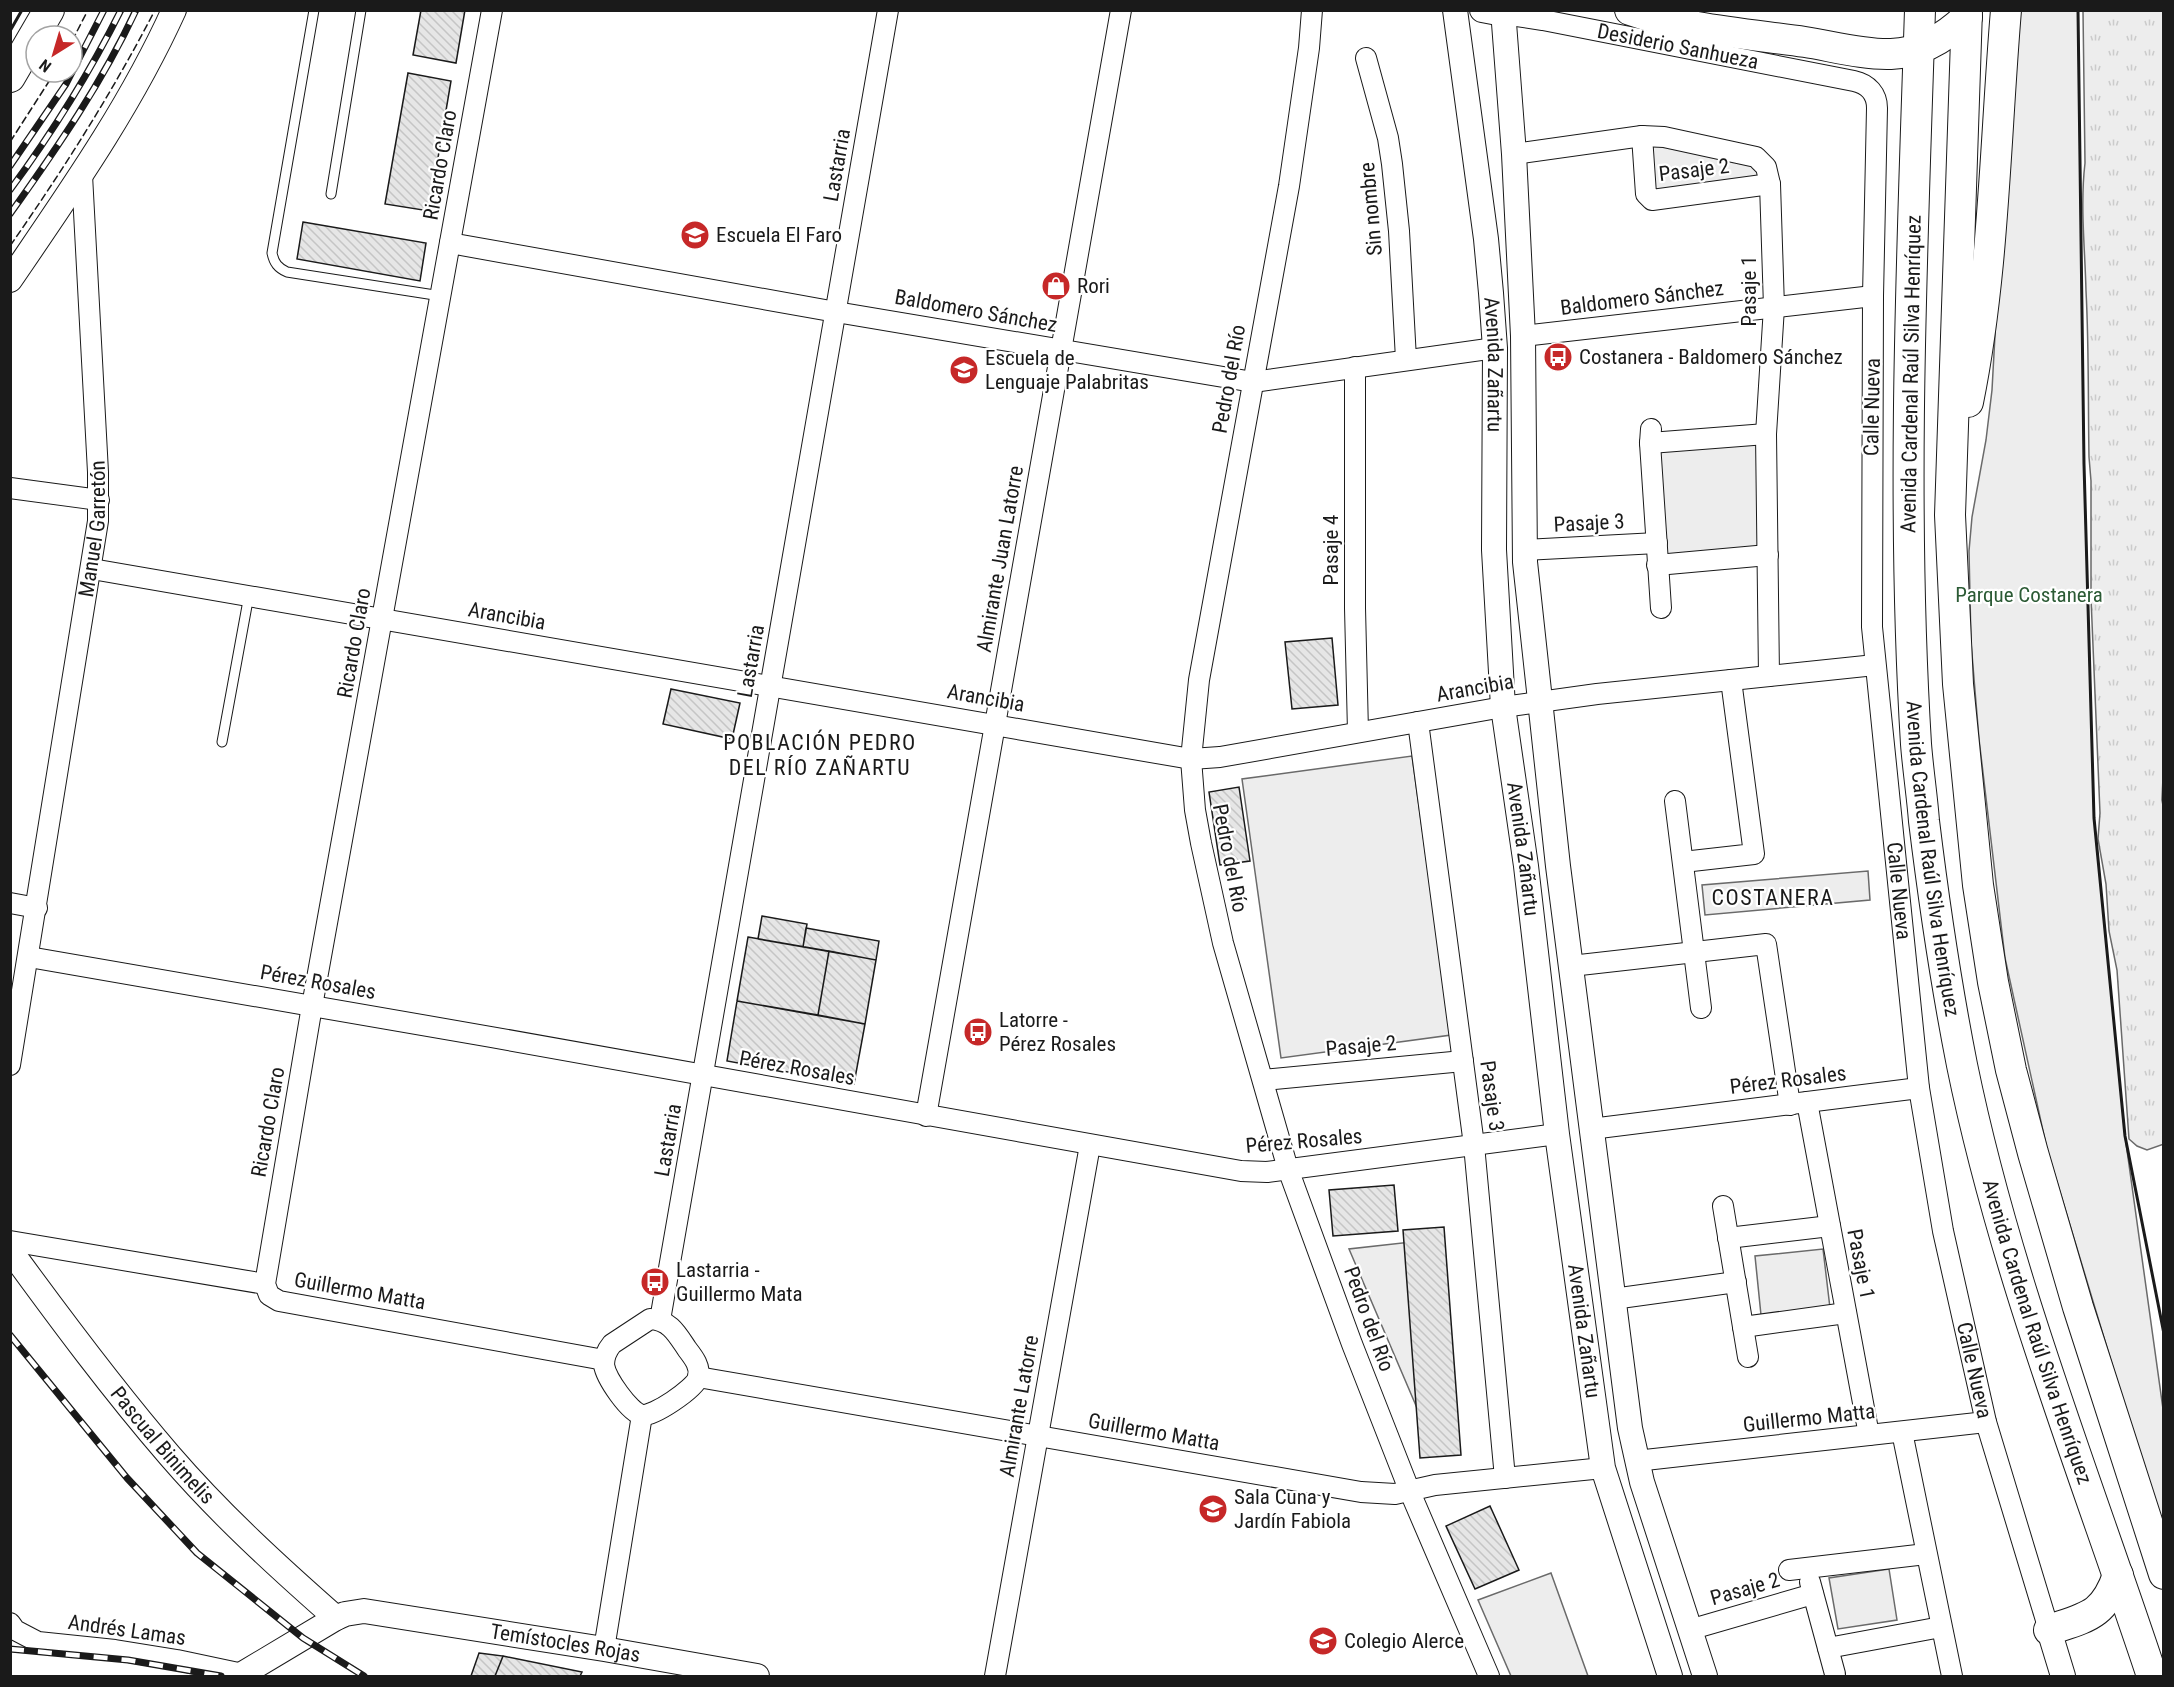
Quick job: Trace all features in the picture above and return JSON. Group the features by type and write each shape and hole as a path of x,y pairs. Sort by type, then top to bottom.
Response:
{"main road":[{"path":"10,78 49,10"},
{"path":"1630,10 1679,22 1880,54 1919,49 1953,31 1967,14"},
{"name":"Avenida Cardenal Raúl Silva Henríquez","path":"1920,10 1907,526 1916,749 1930,871 1963,1068 1995,1199 2028,1317 2152,1677"},
{"path":"1951,485 1983,316 2006,10"},
{"name":"Avenida Cardenal Raúl Silva Henríquez","path":"1967,14 1951,485 1952,591 1962,727 1978,885 1993,982 2011,1070 2033,1153 2078,1307 2163,1574"},
{"path":"2049,1630 2096,1611 2111,1595 2118,1575"}],"street":[{"path":"10,280 82,175 145,71 174,10"},
{"name":"Ricardo Claro","path":"265,1284 312,1006 492,10"},
{"name":"Lastarria","path":"660,1320 888,10"},
{"name":"Almirante Juan Latorre","path":"926,1116 1120,10"},
{"name":"Pedro del Río","path":"1312,10 1309,48 1289,186 1198,681 1191,759 1195,810 1212,900 1288,1169 1352,1344 1410,1492 1489,1677"},
{"name":"Avenida Zañartu","path":"1455,10 1486,239 1495,348 1494,550 1503,707 1526,866 1557,1134 1604,1468 1670,1677"},
{"name":"Avenida Zañartu","path":"1496,12 1514,154 1523,336 1524,550 1591,1129 1636,1461 1705,1677"},
{"name":"Desiderio Sanhueza","path":"1496,12 1854,81 1872,91"},
{"name":"Sin nombre","path":"1366,58 1388,138 1392,164 1399,231 1406,359"},
{"name":"Calle Nueva","path":"1872,91 1877,108 1870,578 1875,665 1919,1088 1943,1231 1986,1422 2063,1677"},
{"name":"Pasaje 1","path":"1514,154 1642,136 1664,137 1756,157 1766,167 1770,184 1774,307 1766,434 1770,676"},
{"name":"Pasaje 2","path":"1642,136 1646,194 1652,200 1770,184"},
{"name":"Manuel Garretón","path":"10,1065 38,908 92,569 99,500 82,175"},
{"name":"Baldomero Sánchez","path":"450,243 836,312 1253,382 1495,348"},
{"name":"Baldomero Sánchez","path":"1523,336 1873,296"},
{"name":"Pasaje 4","path":"1355,367 1358,732"},
{"name":"Pasaje 3","path":"1661,608 1651,436 1766,434"},
{"path":"10,488 99,500"},
{"name":"Pasaje 3","path":"1524,550 1657,543"},
{"path":"1657,565 1768,555"},
{"name":"Arancibia","path":"92,569 1191,759 1214,758 1503,707 1597,694 1875,665"},
{"path":"1683,862 1754,854 1731,680"},
{"name":"Pasaje 3","path":"1418,722 1474,1145 1505,1478"},
{"path":"1675,801 1701,1008"},
{"path":"10,903 38,908"},
{"name":"Pasaje 1","path":"1694,952 1766,944 1798,1103 1830,1226 1869,1435"},
{"path":"1571,966 1694,952"},
{"name":"Pérez Rosales","path":"29,957 1240,1171 1266,1172 1557,1134"},
{"name":"Pasaje 2","path":"1263,1080 1463,1061"},
{"name":"Pérez Rosales","path":"1591,1129 1919,1088"},
{"name":"Almirante Latorre","path":"995,1677 1090,1145"},
{"path":"1723,1206 1748,1357"},
{"path":"1728,1238 1830,1226"},
{"name":"Guillermo Matta","path":"10,1241 265,1284 269,1295 279,1301 604,1360"},
{"name":"Pascual Binimelis","path":"10,1250 93,1363 171,1457 249,1539 336,1618"},
{"path":"1613,1299 1736,1282"},
{"path":"1743,1326 1846,1313"},
{"path":"660,1320 673,1328 697,1363 698,1377 691,1388 656,1412 642,1415 632,1410 608,1377 604,1360 612,1344 644,1321 660,1320"},
{"name":"Guillermo Matta","path":"698,1377 1380,1494 1410,1492 1435,1485 1604,1468"},
{"path":"604,1649 642,1415"},
{"name":"Guillermo Matta","path":"1636,1461 1986,1422"},
{"path":"1902,1432 1952,1677"},
{"name":"Pasaje 2","path":"1835,1674 1813,1594 1798,1569 1926,1554"},
{"name":"Pasaje 2","path":"1689,1630 1813,1594"},
{"name":"Temístocles Rojas","path":"336,1618 354,1612 374,1613 604,1649 757,1677"},
{"path":"241,1675 336,1618"},
{"name":"Andrés Lamas","path":"10,1623 15,1630 38,1642 116,1650 177,1660 241,1675"},
{"path":"1828,1648 1941,1627"}],"lane":[{"path":"314,10 272,253 273,259 280,269 286,272 441,297"},
{"path":"331,194 361,10"},
{"path":"222,742 249,595"}],"green space":[{"name":"Parque Costanera","path":"2019,11 2078,11 2084,464 2094,818 2125,1136 2163,1409 2163,1533 2047,1149 2005,958 1979,739 1971,642 1969,551 1972,517 1986,440 1992,390 2003,189"},
{"path":"2083,11 2163,11 2164,1144 2147,1150 2137,1146 2129,1139 2117,970 2109,931 2106,884 2098,839 2100,813 2091,598 2088,332 2083,211 2085,163"},
{"path":"1642,136 1739,152 1770,184 1652,200"},
{"path":"1766,434 1768,555 1657,565 1650,443"},
{"path":"1412,756 1451,1035 1281,1058 1242,779"},
{"path":"1868,871 1870,900 1705,915 1702,885"},
{"path":"1411,1242 1423,1422 1349,1249"},
{"path":"1823,1249 1830,1308 1761,1315 1755,1256"},
{"path":"1889,1569 1897,1620 1838,1629 1829,1578"},
{"path":"1551,1573 1588,1676 1511,1676 1478,1600"}],"building":[{"path":"421,10 465,10 456,63 413,55"},
{"path":"408,73 451,81 429,211 385,204"},
{"path":"303,222 426,243 420,281 297,259"},
{"path":"1332,638 1338,705 1292,709 1285,642"},
{"path":"671,689 740,703 732,739 663,724"},
{"path":"1239,787 1250,861 1220,865 1209,792"},
{"path":"762,916 807,924 803,947 758,939"},
{"path":"806,928 879,941 876,960 803,947"},
{"path":"748,937 829,951 818,1015 737,1001"},
{"path":"829,951 876,960 865,1024 818,1015"},
{"path":"737,1001 865,1024 854,1084 727,1061"},
{"path":"1394,1185 1398,1231 1333,1236 1329,1190"},
{"path":"1444,1227 1461,1455 1420,1458 1403,1230"},
{"path":"1490,1506 1519,1570 1475,1589 1446,1526"},
{"path":"479,1653 503,1656 495,1676 471,1676"},
{"path":"503,1656 582,1672 580,1676 495,1676"}],"railway":[{"path":"10,166 66,84 104,10"},
{"path":"10,190 69,103 121,10"},
{"path":"10,214 62,140 94,89 136,10"},
{"path":"10,1335 127,1478 197,1553 303,1638 364,1676"},
{"path":"10,1649 128,1660 221,1676"}],"fence":[{"path":"81,24 88,10"},
{"path":"10,246 86,131 155,10"},
{"path":"10,142 47,84"}],"wall":[{"path":"10,31 22,10"},
{"path":"2078,10 2084,464 2094,818 2125,1136 2164,1334"}],"place":[{"name":"Escuela El Faro","path":"695,235"},
{"name":"Rori","path":"1056,286"},
{"name":"Costanera - Baldomero Sánchez","path":"1558,357"},
{"name":"Escuela de Lenguaje Palabritas","path":"964,370"},
{"name":"Latorre - Pérez Rosales","path":"978,1032"},
{"name":"Lastarria - Guillermo Mata","path":"655,1282"},
{"name":"Sala Cuna y Jardín Fabiola","path":"1213,1509"},
{"name":"Colegio Alerce","path":"1323,1641"}],"district":[{"name":"POBLACIÓN PEDRO DEL RÍO ZAÑARTU","path":"820,754"},
{"name":"COSTANERA","path":"1773,897"}]}
